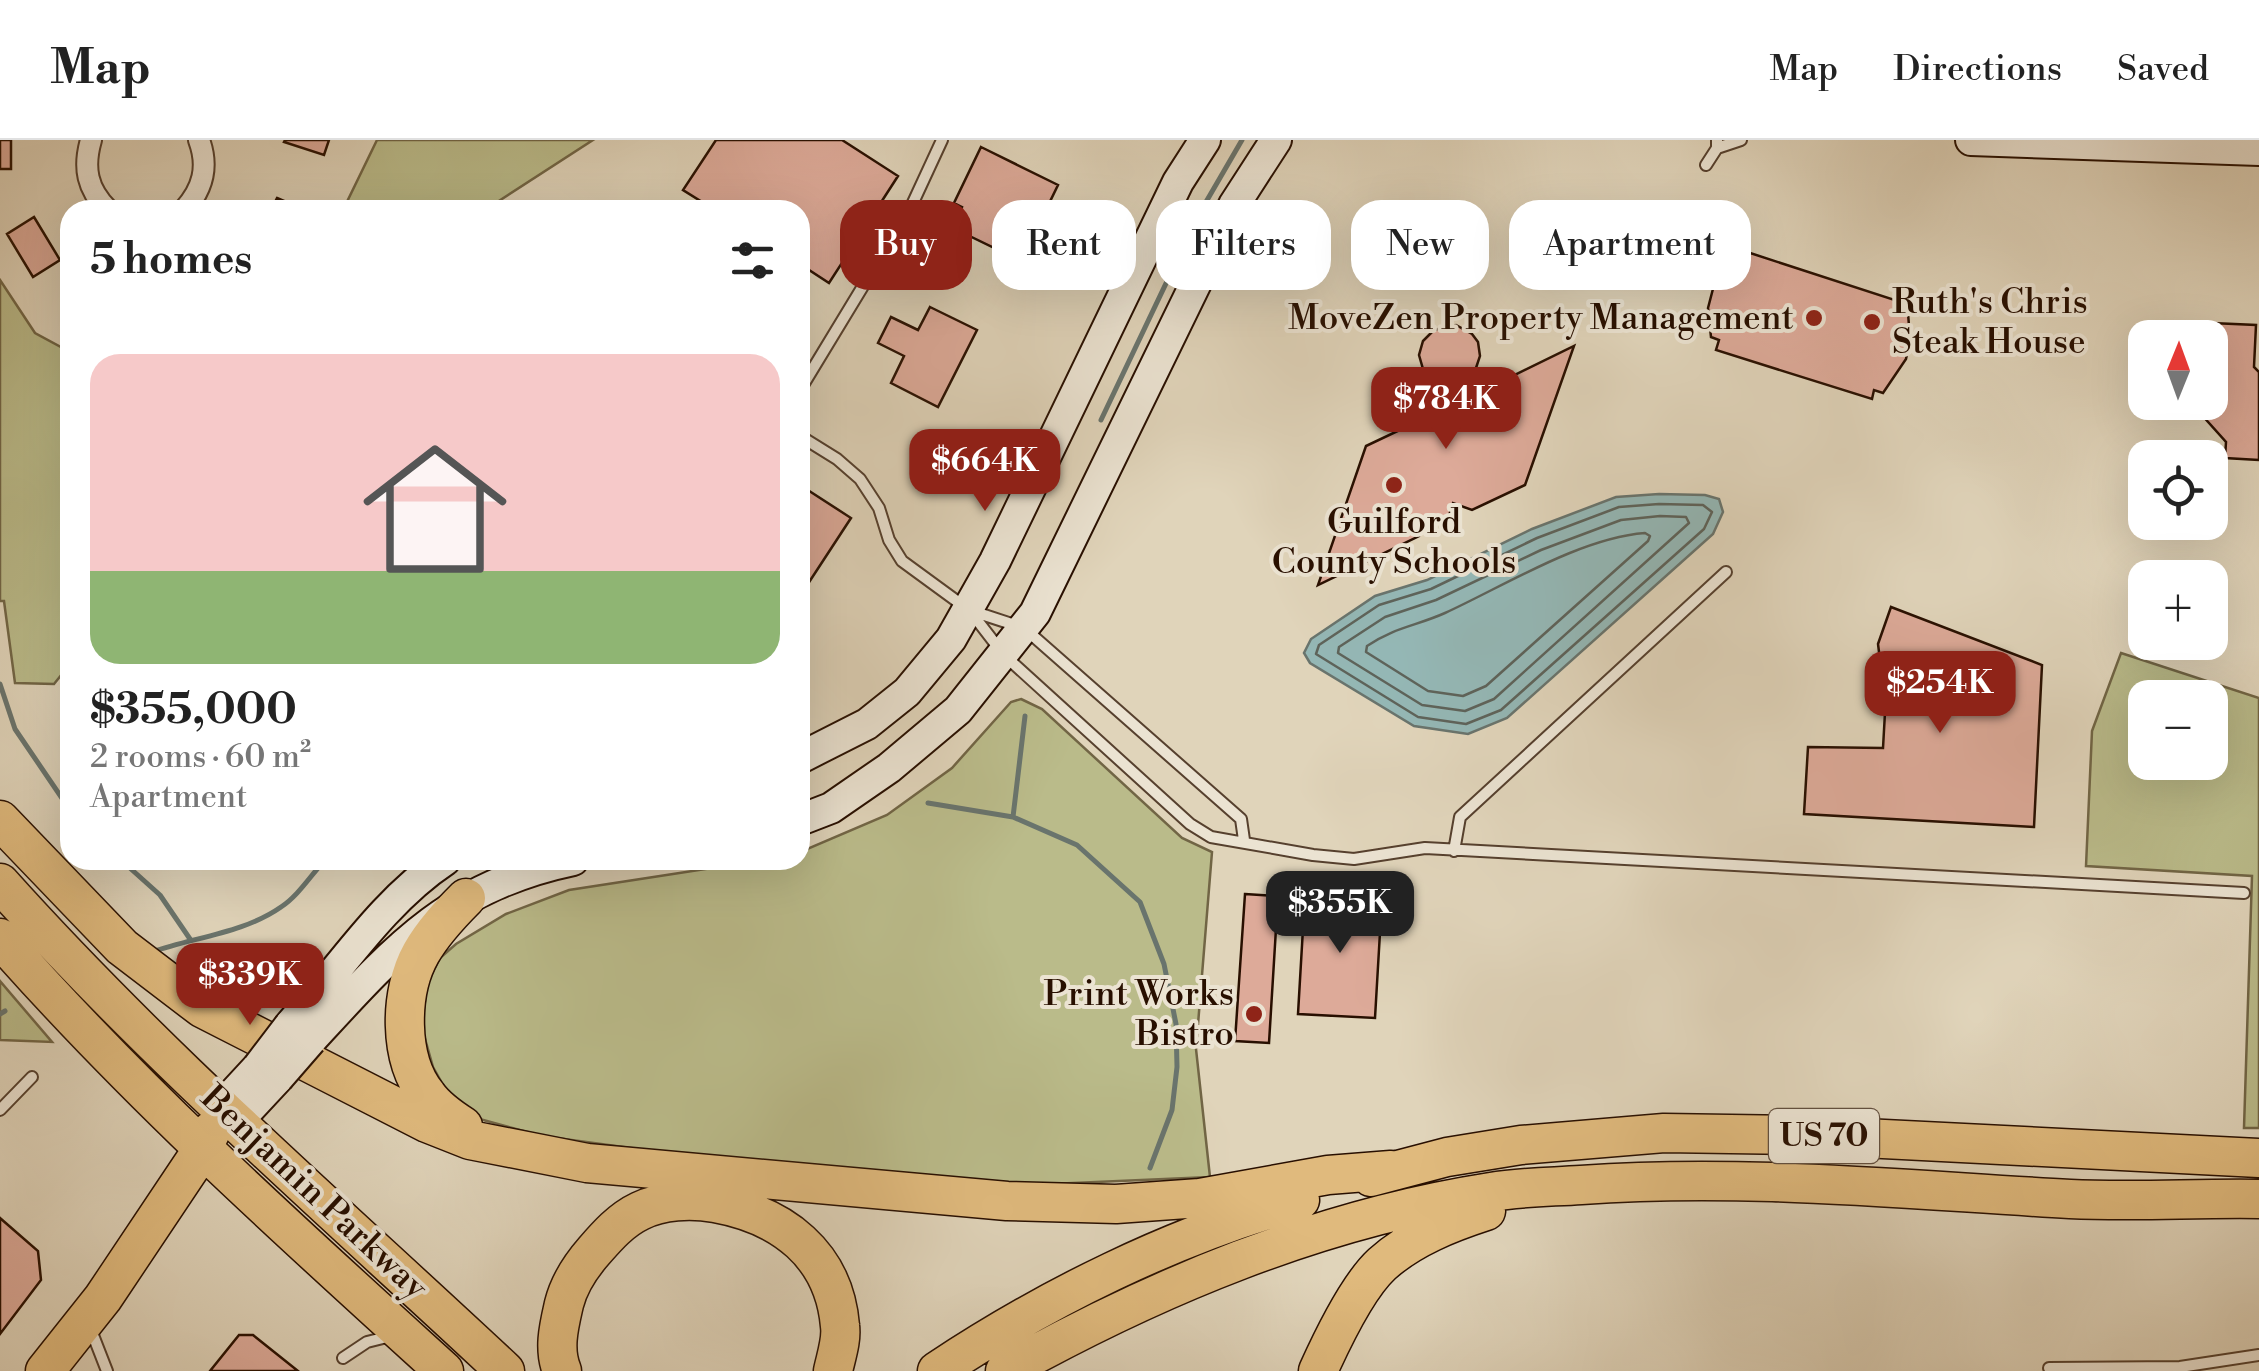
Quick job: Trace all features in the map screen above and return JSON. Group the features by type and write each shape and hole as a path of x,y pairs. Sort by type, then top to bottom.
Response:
{"highway":[{"path":"0,820 122,948 202,1008 427,1123 470,1140 656,1170 1007,1201 1116,1204 1200,1198 1328,1175 1391,1170"},
{"name":"Benjamin Parkway","path":"0,883 229,1115 505,1371"},
{"path":"466,898 419,956 406,1013 410,1061 415,1078 443,1112 470,1131 530,1152"},
{"name":"Benjamin Parkway","path":"0,938 88,1038 202,1150 444,1371"},
{"path":"53,1369 229,1115"},
{"name":"US 70","path":"937,1371 1082,1287 1158,1252 1280,1205 1391,1170 1521,1145 1712,1132 2259,1158"},
{"name":"US 70","path":"1005,1371 1135,1303 1291,1241 1424,1204 1494,1191 1678,1180 1752,1180 2076,1199 2259,1199"},
{"path":"1318,1371 1336,1331 1380,1266 1408,1246 1450,1222 1593,1184"},
{"path":"2076,1199 2176,1218 2259,1221"},
{"path":"562,1371 557,1332 568,1287 589,1257 610,1232 640,1210 699,1200 762,1214 784,1226 818,1259 832,1289 841,1329 834,1371"}],"main road":[{"path":"810,753 867,724 906,692 951,639 969,610 1178,182 1205,140"},
{"path":"810,816 831,808 890,768 958,710 1035,613 1234,204 1276,140"},
{"path":"1971,140 2259,150"},
{"path":"229,1115 300,1033 391,907 430,870"},
{"path":"300,1033 406,939 466,898 533,870"}],"street":[{"path":"91,140 86,160 88,180 97,200"},
{"path":"193,200 203,180 205,162 199,140"}],"lane":[{"path":"810,374 911,207 942,140"},
{"path":"1706,164 1717,144 1742,140"},
{"path":"810,442 860,479 902,560 969,610 1004,655 1190,824 1211,836 1354,859 1425,848 2244,893"},
{"path":"1454,851 1460,817 1726,572"},
{"path":"969,610 1024,628 1241,819 1244,840"},
{"path":"0,1110 32,1077"},
{"path":"86,1318 107,1371"},
{"path":"343,1358 374,1338 404,1334"},
{"path":"2048,1368 2180,1367 2259,1356"}],"green space":[{"path":"377,140 593,140 500,200 348,200"},
{"path":"0,280 35,333 60,347 60,676 54,684 15,683 4,601 0,601"},
{"path":"2121,653 2128,655 2128,660 2142,660 2204,680 2128,680 2128,780 2228,780 2228,688 2259,698 2259,1128 2244,1128 2252,876 2086,866 2092,731"},
{"path":"1021,699 1042,709 1182,838 1212,852 1196,1049 1210,1177 1002,1186 779,1168 542,1136 476,1118 451,1099 433,1067 422,1028 427,984 440,958 456,944 506,914 569,890 699,870 810,870 810,848 887,815 952,768 1011,702"},
{"path":"0,981 52,1042 0,1040"}],"water":[{"path":"1659,494 1719,499 1723,512 1713,534 1507,718 1468,734 1414,726 1310,663 1304,653 1311,639 1375,596 1427,580 1532,529 1616,497"}],"building":[{"path":"0,140 11,140 11,169 0,169"},
{"path":"285,140 329,140 324,155"},
{"path":"716,140 842,140 898,176 883,200 840,200 840,266 829,283 810,271 810,200 699,200 683,190"},
{"path":"981,147 1058,185 1051,200 992,200 992,247 972,237 972,200 955,200"},
{"path":"34,217 60,260 33,277 7,234"},
{"path":"1751,253 1901,302 1900,310 1908,313 1910,339 1906,359 1883,393 1874,390 1872,399 1716,350 1719,340 1711,337 1708,308 1713,290 1751,290"},
{"path":"930,307 977,330 938,407 891,383 904,356 878,343 891,317 918,330"},
{"path":"2228,324 2256,325 2259,460 2228,458 2228,440 2206,420 2228,420"},
{"path":"1456,325 1478,342 1480,356 1474,374 1482,391 1574,346 1525,485 1472,510 1453,503 1446,525 1427,518 1419,536 1318,585 1366,446 1457,403 1450,387 1437,385 1425,376 1419,355 1423,341 1434,330"},
{"path":"810,491 851,518 810,581"},
{"path":"1891,607 2042,665 2034,827 1804,814 1808,747 1883,748 1888,659 1880,660 1878,644"},
{"path":"1245,894 1278,896 1269,1043 1235,1041"},
{"path":"1305,894 1382,898 1375,1018 1298,1014"},
{"path":"0,1218 38,1251 41,1280 0,1334"},
{"path":"239,1335 253,1335 298,1371 210,1371"}],"waterway":[{"path":"1101,420 1199,214 1242,140"},
{"path":"0,684 15,729 60,795"},
{"path":"1013,817 1025,716"},
{"path":"928,803 1013,817 1077,845 1140,902 1164,964 1176,1024 1172,1110 1150,1168"},
{"path":"132,870 160,895 190,939"},
{"path":"152,952 267,916 293,897 316,870"},
{"path":"0,1014 5,1011"}],"place":[{"name":"MoveZen Property Management","path":"1814,318"},
{"name":"Ruth's Chris Steak House","path":"1872,322"},
{"name":"Guilford County Schools","path":"1394,485"},
{"name":"Print Works Bistro","path":"1254,1014"}]}
